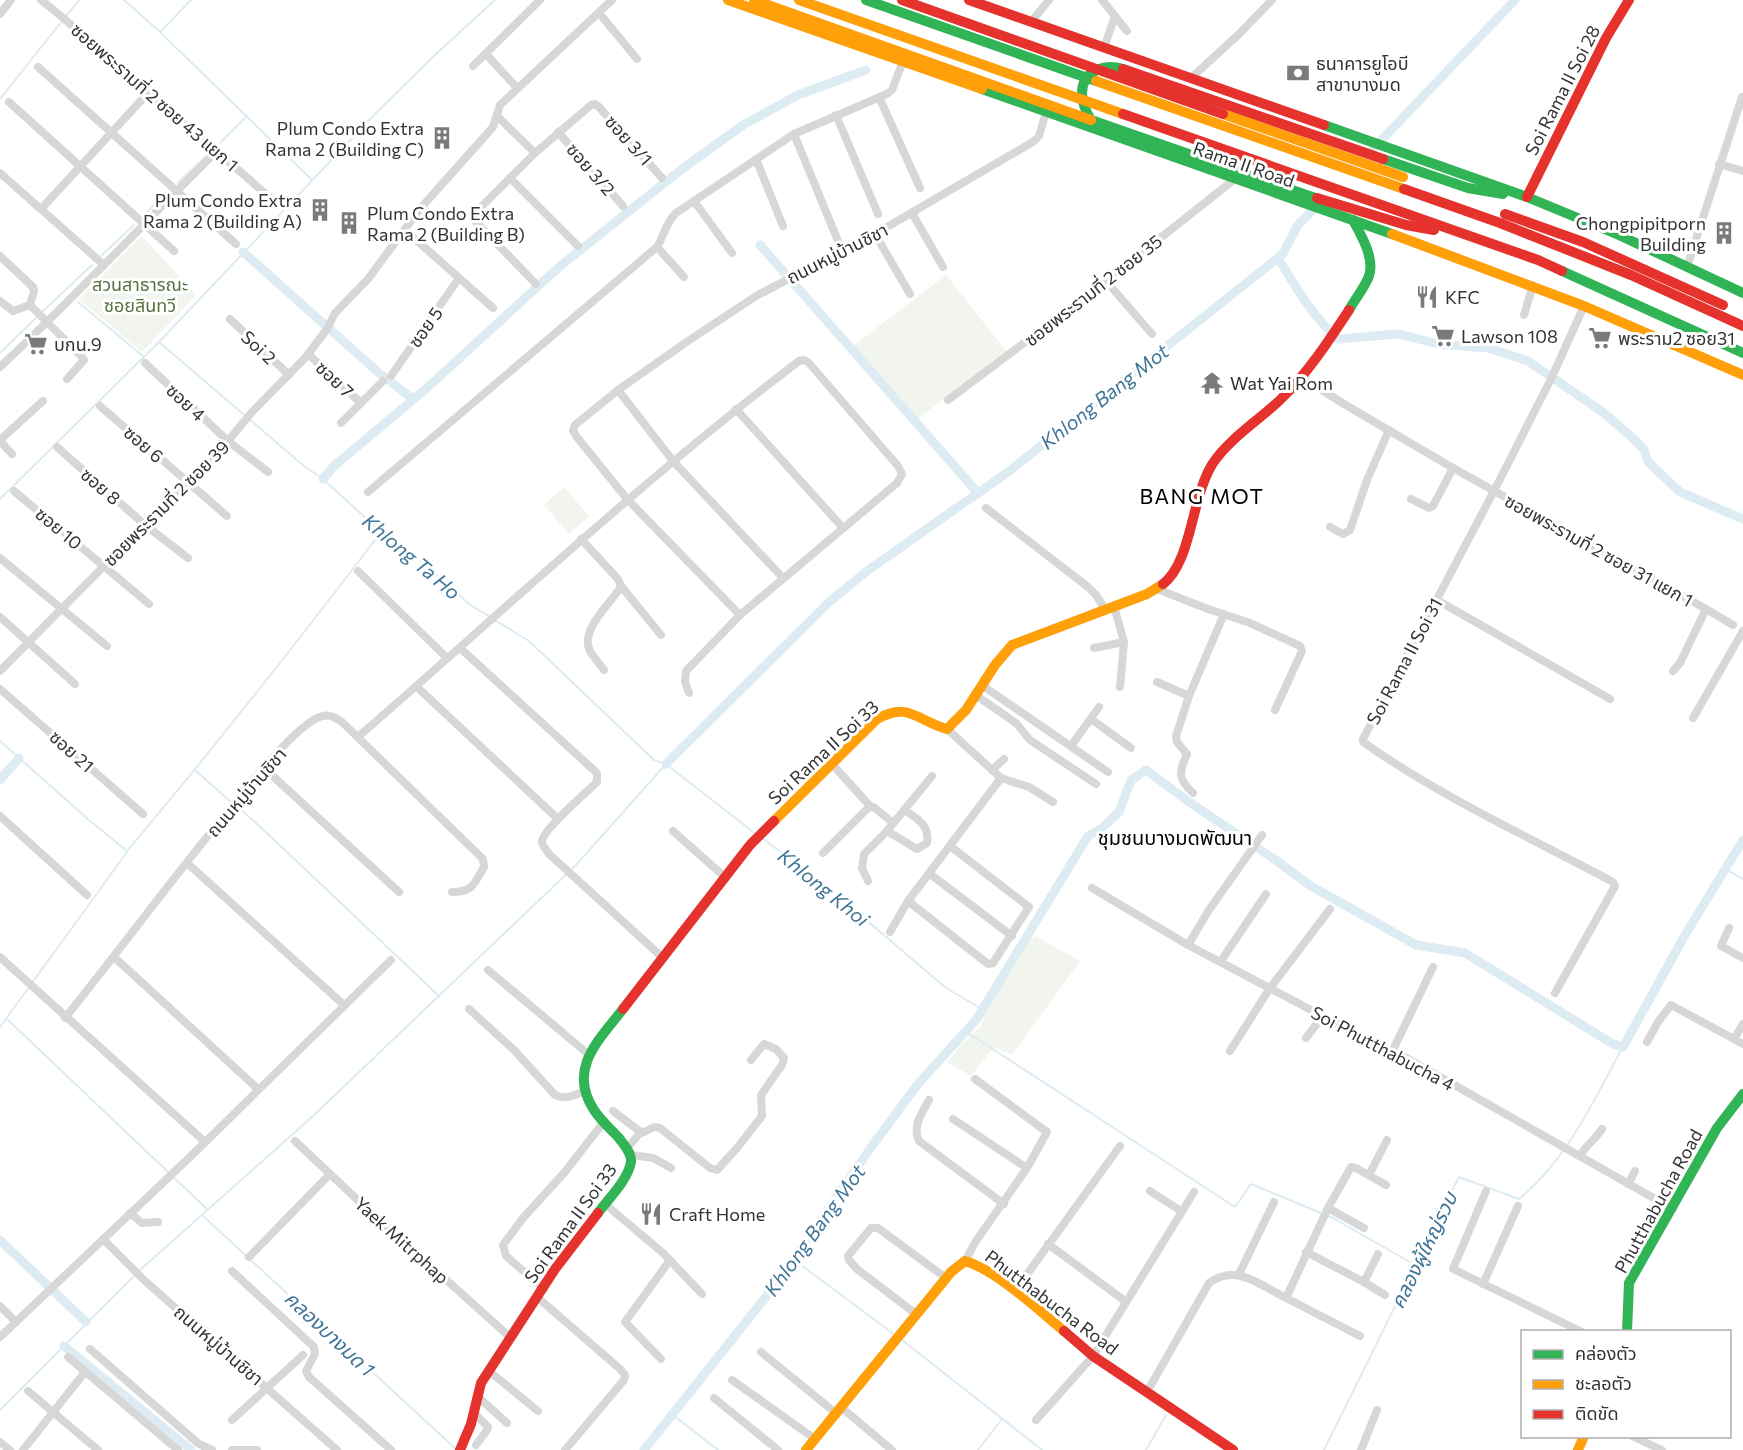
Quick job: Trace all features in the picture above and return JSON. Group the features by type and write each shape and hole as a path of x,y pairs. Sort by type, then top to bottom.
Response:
{"main road":[{"name":"Rama II Road","path":"728,0 1300,202 1336,208 1353,220 1533,285 1743,375"},
{"path":"754,0 1317,198 1368,220 1385,231"},
{"name":"Rama II Road","path":"799,0 1538,260 1743,353"},
{"path":"813,0 1530,253 1623,290 1743,345"},
{"path":"866,0 1519,230 1631,274 1743,326"},
{"path":"902,0 1341,155 1468,188 1527,198"},
{"path":"925,0 1112,65 1390,167 1583,242 1655,273 1743,316"},
{"path":"972,0 1527,198 1609,231 1743,293"},
{"name":"Soi Rama II Soi 28","path":"1527,198 1609,32 1629,0"},
{"path":"1091,120 1082,102 1083,84 1094,70 1112,65"},
{"path":"1336,208 1421,229 1466,234"},
{"path":"947,729 976,696 1012,645 1157,589 1174,574 1181,562 1191,521 1213,464 1224,451 1282,399 1301,377 1326,345 1369,276 1370,270 1361,237 1353,220"},
{"name":"Soi Rama II Soi 33","path":"460,1448 474,1413 481,1383 540,1293 630,1169 630,1151 603,1123 591,1107 584,1091 582,1078 588,1054 659,954 726,878 750,845 878,719 887,712 895,710 909,713 947,729"},
{"name":"Phutthabucha Road","path":"1627,1330 1629,1309 1626,1296 1629,1283 1717,1128 1743,1094"},
{"name":"Phutthabucha Road","path":"806,1450 840,1411 915,1314 951,1272 965,1262 975,1264 1015,1291 1093,1356 1233,1450"}],"street":[{"path":"0,14 11,0"},
{"name":"ซอยพระรามที่ 2 ซอย 43 แยก 1","path":"41,0 218,150 268,196"},
{"path":"472,66 540,0"},
{"path":"493,308 405,230 419,210 493,127 500,105 612,0"},
{"path":"1031,22 1049,0"},
{"path":"1102,0 1127,31"},
{"path":"1190,79 1272,0"},
{"path":"599,13 637,59"},
{"path":"1104,48 1115,16"},
{"path":"486,54 517,88"},
{"path":"368,492 657,247 671,218 794,134 892,90 903,61"},
{"path":"38,67 236,244"},
{"path":"41,209 148,93"},
{"path":"879,97 920,188"},
{"path":"1687,267 1742,97"},
{"path":"9,102 174,251"},
{"name":"ซอย 3/1","path":"558,132 595,104 662,178"},
{"name":"ถนนหมู่บ้านชิชา","path":"627,499 573,430 577,421 688,340 756,296 875,234 1033,142 1039,136 1046,112"},
{"path":"836,115 878,214"},
{"path":"497,116 535,153"},
{"path":"536,284 473,219 478,210 558,132"},
{"name":"ซอย 3/2","path":"558,132 623,206"},
{"path":"794,134 838,241"},
{"path":"0,367 47,323 218,150"},
{"path":"756,159 783,226"},
{"path":"1719,164 1743,171"},
{"path":"0,173 104,265"},
{"path":"510,178 578,246"},
{"name":"ซอยพระรามที่ 2 ซอย 35","path":"948,400 1106,281 1235,178"},
{"path":"694,201 732,253"},
{"path":"912,213 943,267"},
{"name":"ซอยพระรามที่ 2 ซอย 39","path":"0,671 188,482 289,375 327,329 339,309 368,279 405,230"},
{"path":"875,234 910,294"},
{"path":"657,247 684,277"},
{"path":"0,256 33,289 30,305"},
{"name":"ซอย 5","path":"391,376 459,278"},
{"path":"1106,281 1152,334"},
{"path":"1524,315 1533,285"},
{"path":"0,301 12,311 30,305"},
{"path":"30,305 84,360 66,380"},
{"name":"Soi Rama II Soi 31","path":"1556,993 1615,886 1612,882 1428,785 1363,741 1553,375 1584,306"},
{"name":"Soi 2","path":"230,319 289,375"},
{"name":"ซอย 7","path":"308,354 361,403"},
{"path":"358,737 627,499 736,409 799,361 804,360 898,466 902,474 897,483 740,615 686,671 685,682 688,693"},
{"name":"ซอย 4","path":"145,363 228,441 268,472"},
{"name":"ซอยพระรามที่ 2 ซอย 31 แยก 1","path":"1301,377 1452,468 1706,609 1680,663 1673,671"},
{"name":"ซอย 7","path":"341,423 383,381"},
{"path":"618,390 673,461 783,578"},
{"path":"12,454 0,440 43,401"},
{"name":"ซอย 6","path":"100,406 227,516"},
{"path":"736,409 843,528"},
{"path":"1330,527 1342,534 1350,530 1367,480 1389,430"},
{"name":"ซอย 8","path":"57,447 145,525 188,558"},
{"path":"1411,499 1429,508 1433,506 1452,468"},
{"name":"ซอย 10","path":"14,490 149,604"},
{"path":"627,499 740,615"},
{"path":"987,508 1088,587 1110,608 1124,642 1120,687"},
{"path":"581,539 618,579 621,586 661,635"},
{"path":"0,558 107,646"},
{"path":"358,571 447,658"},
{"path":"604,670 591,652 588,645 589,639 594,621 621,586"},
{"path":"1157,589 1250,622 1301,648 1302,651 1275,710"},
{"path":"1437,600 1610,699"},
{"path":"1706,609 1733,625"},
{"path":"1193,793 1180,777 1187,754 1177,742 1176,736 1189,696 1224,614"},
{"path":"0,617 75,684"},
{"path":"1693,718 1743,630"},
{"path":"1094,648 1124,642"},
{"path":"460,648 597,773 597,782 558,819 541,840 553,857 659,954"},
{"path":"1157,682 1189,696"},
{"path":"983,686 1108,772"},
{"path":"417,687 558,819"},
{"name":"ซอย 21","path":"0,689 143,814"},
{"path":"976,696 1016,723 1030,740 1096,784"},
{"path":"1071,746 1099,706"},
{"name":"ถนนหมู่บ้านชิชา","path":"65,1018 225,814 264,768 316,718 324,715 333,715 358,737 483,859 484,867 474,885 464,892 452,892"},
{"path":"1091,719 1131,748"},
{"path":"947,729 1001,778 1029,787 1053,802"},
{"path":"992,770 1004,759"},
{"path":"832,764 870,806 893,823"},
{"path":"264,768 399,892"},
{"path":"868,881 861,868 864,854 888,831 932,776"},
{"path":"890,932 908,902 1001,778"},
{"path":"823,853 870,806"},
{"path":"888,831 917,849 927,843 928,836 925,826 905,810"},
{"path":"0,816 87,895"},
{"path":"673,831 726,878"},
{"path":"1188,945 1209,910 1261,837"},
{"path":"908,902 988,964 993,963 1029,907 950,846"},
{"path":"188,863 344,1005"},
{"path":"930,874 1012,936"},
{"name":"Soi Phutthabucha 4","path":"1092,888 1188,945 1403,1056 1673,1209"},
{"path":"1221,961 1266,894"},
{"path":"1230,1051 1270,988 1330,909"},
{"path":"1729,928 1721,946 1743,958"},
{"path":"0,957 39,995 205,1142"},
{"path":"114,957 258,1089"},
{"path":"0,1337 166,1180 391,960"},
{"path":"1392,1052 1433,967"},
{"path":"488,970 588,1054"},
{"path":"1647,1042 1671,1005 1743,1044"},
{"path":"469,1009 514,1050 555,1095 560,1098 571,1097 584,1091"},
{"path":"1306,1038 1323,1016"},
{"path":"1734,1039 1743,1024"},
{"path":"613,1112 641,1132 644,1133 654,1127 660,1128 710,1168 720,1168 762,1116 760,1095 782,1065 784,1058 776,1049 764,1044 751,1060"},
{"path":"965,1262 976,1241 1027,1168 1047,1130 975,1079"},
{"path":"929,1100 916,1125 918,1141 1004,1204"},
{"path":"953,1119 1027,1168"},
{"path":"565,1450 624,1380 625,1375 540,1293 506,1256 503,1245 603,1123"},
{"path":"1580,1156 1602,1129"},
{"path":"641,1132 630,1151 653,1158 671,1168"},
{"path":"1369,1175 1387,1140"},
{"name":"Yaek Mitrphap","path":"296,1141 510,1338"},
{"path":"1015,1291 1120,1146"},
{"path":"1286,1298 1328,1208 1352,1167 1386,1185"},
{"path":"1628,1184 1635,1171"},
{"path":"249,1257 330,1174"},
{"path":"1150,1191 1181,1211"},
{"path":"1486,1191 1453,1268 1578,1330"},
{"path":"1036,1420 1093,1356 1194,1192"},
{"path":"1239,1274 1274,1202"},
{"path":"605,1204 670,1260 702,1294"},
{"path":"1483,1284 1518,1206"},
{"path":"1328,1208 1364,1228"},
{"path":"130,1214 142,1223 158,1222"},
{"path":"915,1314 857,1269 849,1260 848,1256 862,1236 871,1228 878,1228 946,1278"},
{"name":"ถนนหมู่บ้านชิชา","path":"103,1239 145,1281 337,1450"},
{"path":"1048,1244 1125,1301"},
{"path":"1306,1252 1384,1294"},
{"path":"1365,1282 1378,1254"},
{"path":"661,1359 625,1322 670,1260"},
{"path":"232,1271 314,1347 315,1354 306,1371 309,1377 391,1450"},
{"path":"1146,1392 1209,1283 1223,1274 1239,1274 1360,1336"},
{"path":"0,1306 16,1322"},
{"path":"90,1349 199,1444 212,1450"},
{"path":"761,1352 892,1450"},
{"path":"232,1420 303,1355"},
{"path":"68,1357 178,1450"},
{"path":"23,1450 86,1371"},
{"path":"489,1371 538,1411"},
{"path":"732,1380 815,1439"},
{"path":"28,1391 98,1450"},
{"path":"477,1396 507,1423"},
{"path":"714,1398 778,1450"},
{"path":"1362,1450 1377,1410"},
{"path":"474,1413 488,1427 476,1445"},
{"path":"1634,1438 1662,1450"},
{"path":"0,1442 10,1450"},
{"path":"232,1450 257,1450"}],"green space":[{"name":"สวนสาธารณะ ซอยสินทวี","path":"142,236 196,295 142,352 79,299"},
{"path":"946,275 1007,352 917,419 853,346"},
{"path":"564,487 589,516 569,534 544,505"},
{"path":"1035,936 1080,961 1012,1055 994,1047 971,1076 947,1062 981,1026 987,1009 1027,942"}],"waterway":[{"path":"66,16 79,0"},
{"path":"124,0 312,180"},
{"path":"160,32 191,0"},
{"path":"0,499 159,342 376,113 495,0"},
{"name":"Khlong Bang Mot","path":"1373,149 1515,0"},
{"path":"0,99 62,21"},
{"path":"323,479 334,466 427,388 559,267 682,169 743,125 798,95 866,70"},
{"path":"220,143 247,116"},
{"path":"178,183 210,152"},
{"path":"144,215 168,192"},
{"name":"Khlong Bang Mot","path":"666,764 828,603 867,571 1008,472 1278,258 1298,225 1319,204"},
{"path":"102,255 134,225"},
{"path":"760,245 978,493"},
{"path":"243,252 379,373 413,399"},
{"path":"1278,258 1312,311 1338,339 1399,334 1438,344 1488,348 1528,361 1604,413 1636,441 1644,450 1648,462 1680,492 1743,519"},
{"path":"42,312 92,265"},
{"path":"78,302 144,357"},
{"path":"0,353 38,316"},
{"name":"Khlong Ta Ho","path":"159,342 304,466 323,479 381,532 410,551 469,604 529,641 654,760 666,764 757,835"},
{"path":"0,741 127,851 256,693 381,532"},
{"path":"0,780 19,758"},
{"path":"139,1271 313,1116 576,865 666,764"},
{"path":"195,770 231,802"},
{"path":"644,1450 777,1283 918,1084 976,1020 1088,836 1101,829 1119,812 1131,780 1146,770 1311,886 1416,945 1465,953 1613,1044 1623,1047 1685,935 1743,840"},
{"path":"236,805 439,996"},
{"name":"Khlong Khoi","path":"762,838 831,890 946,988 982,1009"},
{"path":"0,1027 127,852"},
{"path":"1725,869 1743,879"},
{"path":"7,1019 208,1210"},
{"path":"965,1031 1235,1207 1251,1184 1333,1218 1415,1265"},
{"name":"คลองผู้ใหญ่รวบ","path":"1324,1450 1459,1177 1519,1199 1552,1166 1566,1148 1623,1047"},
{"name":"คลองบางมด 1","path":"203,1216 457,1450"},
{"path":"0,1240 86,1322"},
{"path":"793,1259 895,1335"},
{"path":"0,1410 135,1275"},
{"path":"902,1340 1042,1450"},
{"path":"64,1346 191,1450"},
{"path":"673,1415 718,1450"},
{"path":"1146,1450 1166,1415"},
{"path":"978,1450 1002,1419"}],"traffic: fast":[{"path":"866,0 1096,81"},
{"path":"1123,69 1102,68 1090,74 1086,79 1082,97 1091,120 1321,200"},
{"path":"982,89 1392,234"},
{"path":"1324,125 1527,197 1619,235 1743,293"},
{"path":"1383,159 1468,188 1503,194"},
{"path":"1349,310 1365,284 1370,269 1369,254 1353,220"},
{"path":"1562,271 1743,353"},
{"path":"598,1213 626,1176 631,1159 619,1138 594,1110 587,1095 584,1081 585,1068 596,1044 623,1009"},
{"path":"1627,1330 1629,1283 1717,1128 1743,1094"}],"traffic: slow":[{"path":"728,0 982,89"},
{"path":"754,0 1091,120"},
{"path":"799,0 1123,114"},
{"path":"1096,81 1404,189"},
{"path":"1223,114 1403,177"},
{"path":"1392,234 1584,306 1743,375"},
{"path":"774,821 877,719 888,714 905,712 947,729 966,710 995,665 1012,645 1147,594 1163,584"},
{"path":"806,1450 951,1272 965,1261 1004,1282 1064,1331"},
{"path":"1578,1450 1583,1438"}],"traffic: jam":[{"path":"902,0 1223,114"},
{"path":"969,0 1324,125"},
{"path":"1527,197 1606,38 1629,0"},
{"path":"1123,69 1383,159"},
{"path":"1123,114 1538,260 1562,271"},
{"path":"1404,189 1500,223 1631,275 1743,326"},
{"path":"1317,198 1406,225 1434,230"},
{"path":"1505,214 1583,242 1723,305"},
{"path":"1163,584 1173,574 1180,561 1200,493 1213,463 1245,430 1280,400 1308,369 1349,310"},
{"path":"623,1009 750,845 774,821"},
{"path":"460,1450 471,1424 481,1383 555,1269 598,1213"},
{"path":"1064,1331 1093,1356 1233,1450"}],"place":[{"name":"ธนาคารยูโอบี สาขาบางมด","path":"1298,73"},
{"name":"Plum Condo Extra Rama 2 (Building C)","path":"442,138"},
{"name":"Plum Condo Extra Rama 2 (Building A)","path":"320,210"},
{"name":"Plum Condo Extra Rama 2 (Building B)","path":"349,223"},
{"name":"Chongpipitporn Building","path":"1724,233"},
{"name":"KFC","path":"1427,297"},
{"name":"Lawson 108","path":"1443,336"},
{"name":"พระราม2 ซอย31","path":"1600,338"},
{"name":"บกน.9","path":"36,344"},
{"name":"Wat Yai Rom","path":"1212,383"},
{"name":"Craft Home","path":"651,1214"}],"district":[{"name":"BANG MOT","path":"1202,495"},
{"name":"ชุมชนบางมดพัฒนา","path":"1175,837"}]}
